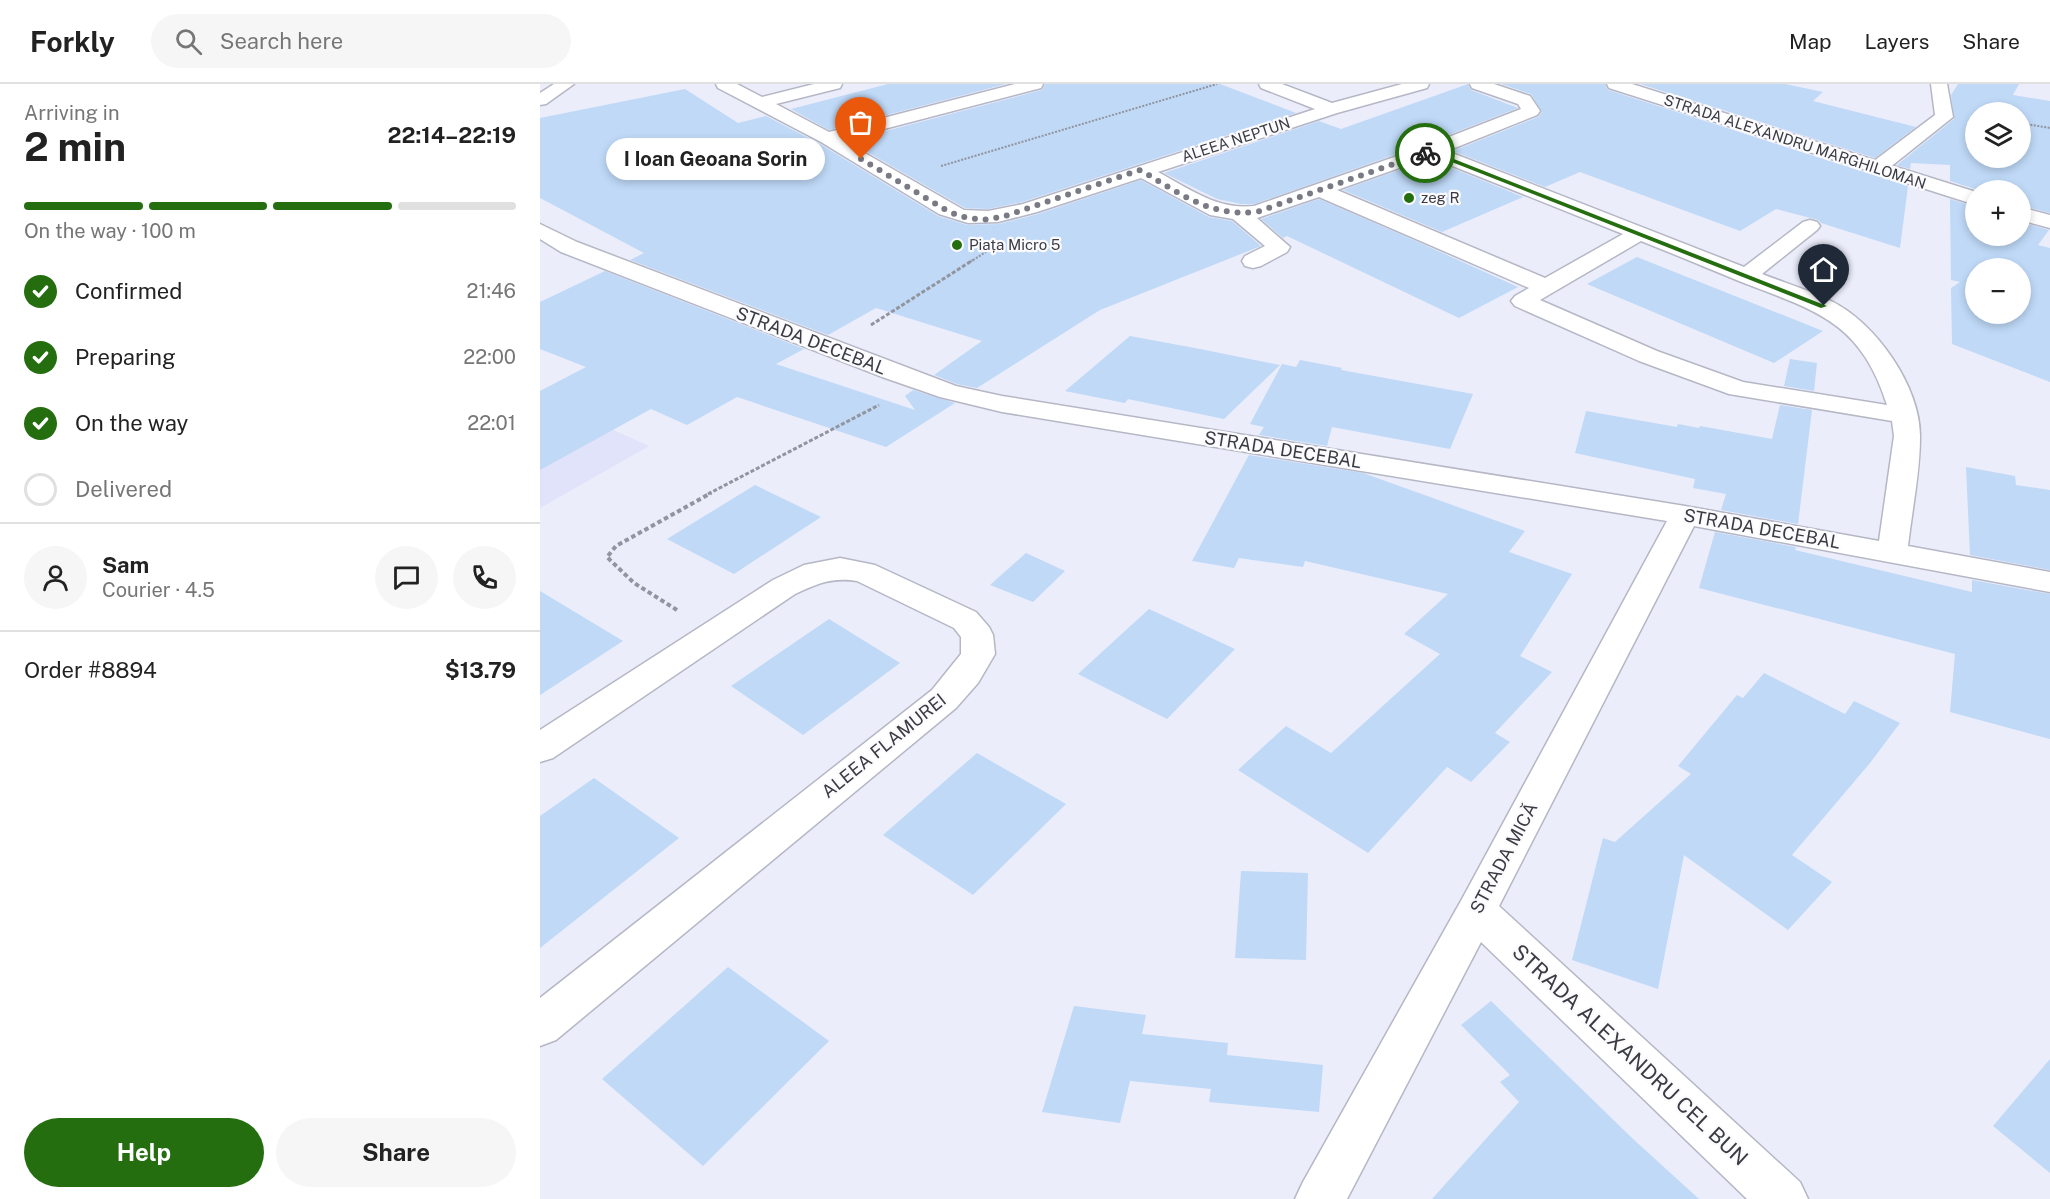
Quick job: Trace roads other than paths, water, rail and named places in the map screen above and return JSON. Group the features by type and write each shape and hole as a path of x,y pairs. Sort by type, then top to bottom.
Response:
{"street":[{"path":"540,100 566,84"},
{"name":"ALEEA NEPTUN","path":"724,84 827,138 959,216 982,220 1030,208 1331,109 1421,84"},
{"path":"760,103 834,84"},
{"path":"827,138 1035,84"},
{"name":"ALEEA NEPTUN","path":"1267,84 1331,109"},
{"name":"ALEEA NEPTUN","path":"1140,170 1203,206 1217,211 1239,214 1257,212 1430,151 1531,111 1524,100 1478,84"},
{"name":"STRADA ALEXANDRU MARGHILOMAN","path":"1615,84 1965,196"},
{"path":"1877,168 1944,117 1939,84"},
{"path":"1430,151 1824,306 1853,327 1876,352 1891,377 1904,415 1907,436 1892,554"},
{"path":"1318,190 1547,286"},
{"path":"1239,214 1279,247 1253,261"},
{"path":"2031,216 2050,222"},
{"path":"1746,276 1810,226"},
{"name":"STRADA DECEBAL","path":"540,230 569,247 894,373 949,392 1002,404 1685,515 2050,582"},
{"path":"1640,233 1523,301 1648,356 1738,389 1904,415"},
{"path":"540,258 569,247"},
{"name":"STRADA MICĂ","path":"1320,1199 1476,911 1685,515"},
{"name":"ALEEA FLAMUREI","path":"540,748 784,587 815,572 840,568 864,572 965,620 977,635 978,654 966,674 944,699 540,1025"},
{"name":"STRADA ALEXANDRU CEL BUN","path":"1476,911 1783,1199"}],"place":[{"name":"I Ioan Geoana Sorin","path":"861,159"},
{"name":"zeg R","path":"1409,198"},
{"name":"Piața Micro 5","path":"957,245"}]}
